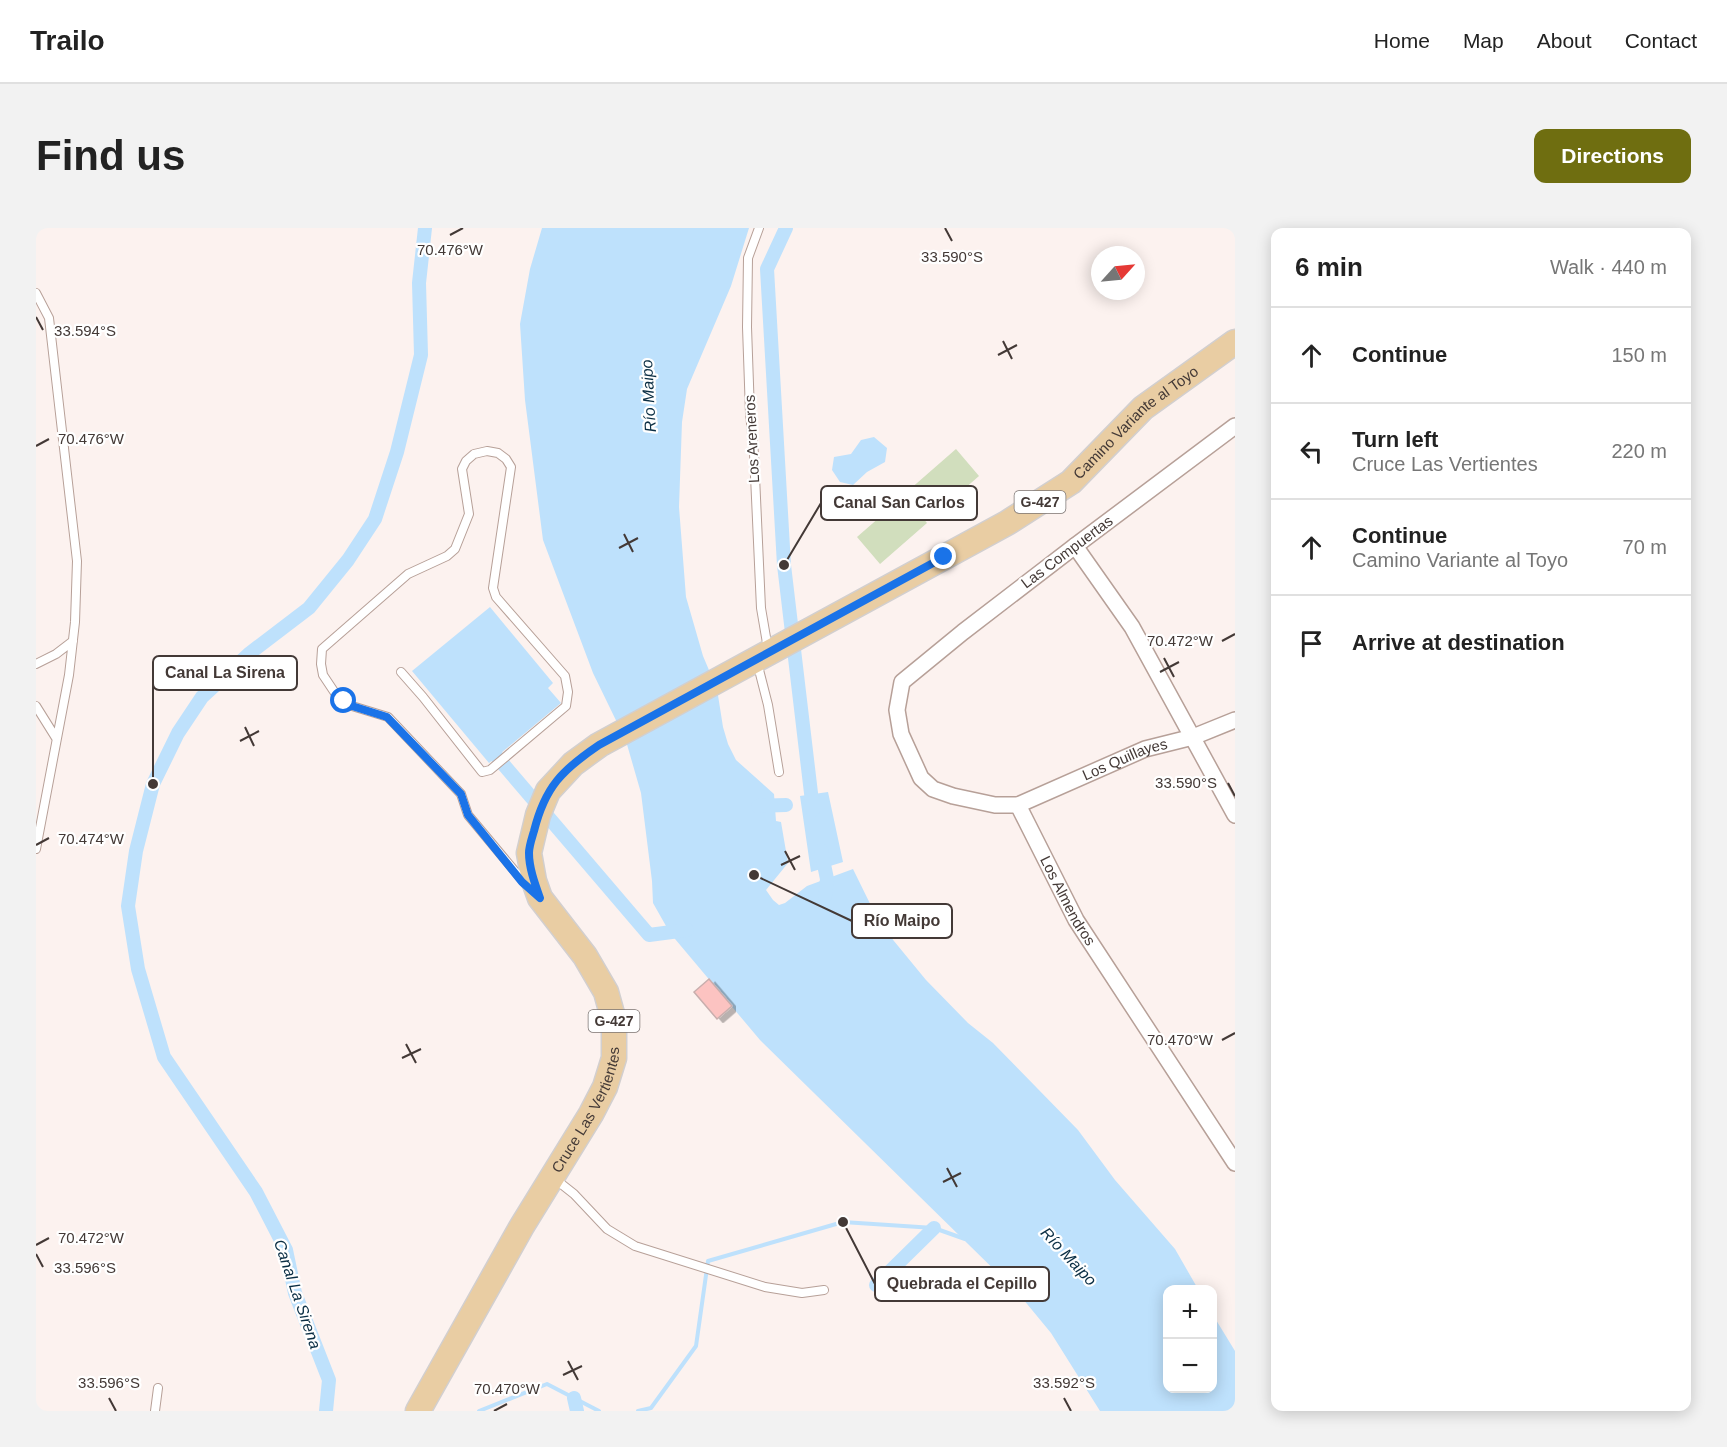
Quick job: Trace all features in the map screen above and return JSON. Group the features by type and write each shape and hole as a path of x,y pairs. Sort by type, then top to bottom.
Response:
{"main road":[{"name":"Camino Variante al Toyo","path":"818,626 1007,523 1071,482 1143,408 1235,342"},
{"name":"Cruce Las Vertientes","path":"418,1411 522,1226 591,1114 605,1086 614,1058 614,1021 606,992 585,956 540,898 534,881 529,853 538,815 548,791 573,764 592,749 818,626"}],"street":[{"name":"Las Compuertas","path":"1018,805 995,805 953,796 933,789 921,778 901,734 897,710 902,682 963,632 1235,426"},
{"path":"1075,546 1132,627 1235,814"},
{"name":"Los Quillayes","path":"1018,805 1145,749 1193,737 1235,720"},
{"name":"Los Almendros","path":"1018,805 1076,920 1235,1163"}],"lane":[{"name":"Los Areneros","path":"759,228 748,258 747,327 750,413 768,705 778,772"},
{"path":"36,293 49,318 75,549 76,581 69,675 36,849"},
{"path":"401,672 482,772 490,770 566,706 568,692 565,676 496,597 493,588 511,467 498,453 487,451 474,454 462,469 469,514 455,549 447,556 408,574 322,649 321,664 323,675 335,693 352,706 387,717 461,794 468,815 522,882 540,898"},
{"path":"36,664 56,654 73,641"},
{"path":"36,706 56,738"},
{"path":"552,1177 574,1194 607,1229 635,1246 774,1289 802,1293 824,1290"},
{"path":"155,1411 158,1388"}],"green space":[{"path":"956,449 979,476 932,517 909,490"},
{"path":"904,496 927,523 880,564 857,537"}],"water":[{"path":"542,228 749,228 731,286 687,389 682,422 679,507 686,597 703,656 717,689 728,744 736,760 774,794 776,821 781,822 788,863 766,890 779,905 807,886 853,869 880,924 926,980 968,1023 993,1043 1078,1130 1115,1180 1175,1249 1196,1285 1163,1285 1163,1393 1217,1393 1217,1322 1235,1351 1235,1411 1100,1411 1051,1333 1018,1293 760,1040 670,933 653,903 641,793 626,741 593,673 543,540 525,400 520,324 530,269"},
{"path":"874,437 887,448 885,462 867,472 853,485 840,482 832,470 834,457 851,454 861,440"},
{"path":"490,607 553,683 548,688 561,703 489,763 412,671"},
{"path":"828,792 843,862 811,872 800,796"}],"building":[{"path":"709,979 732,1006 717,1019 694,992"}],"waterway":[{"name":"Canal La Sirena","path":"326,1411 329,1380 295,1293 286,1250 256,1192 164,1057 138,969 128,906 136,851 153,784 178,733 202,697 250,653 309,608 348,560 375,519 397,452 421,355 419,283 425,228"},
{"path":"786,228 767,269 784,565 813,810"},
{"path":"497,757 649,935 687,930"},
{"path":"758,806 786,805"},
{"path":"821,850 827,879 825,896"},
{"path":"638,1411 651,1408 696,1346 708,1261 843,1222 934,1228 965,1239"},
{"path":"876,1285 934,1228"},
{"path":"479,1411 547,1384 599,1411"},
{"path":"574,1398 577,1411"}],"place":[{"name":"Canal San Carlos","path":"784,565"},
{"name":"Canal La Sirena","path":"153,784"},
{"name":"Río Maipo","path":"754,875"},
{"name":"Quebrada el Cepillo","path":"843,1222"}],"route":[{"path":"344,701 352,706 387,717 461,794 468,815 522,882 540,898 529,853 538,815 548,791 573,764 599,745 944,557"}]}
